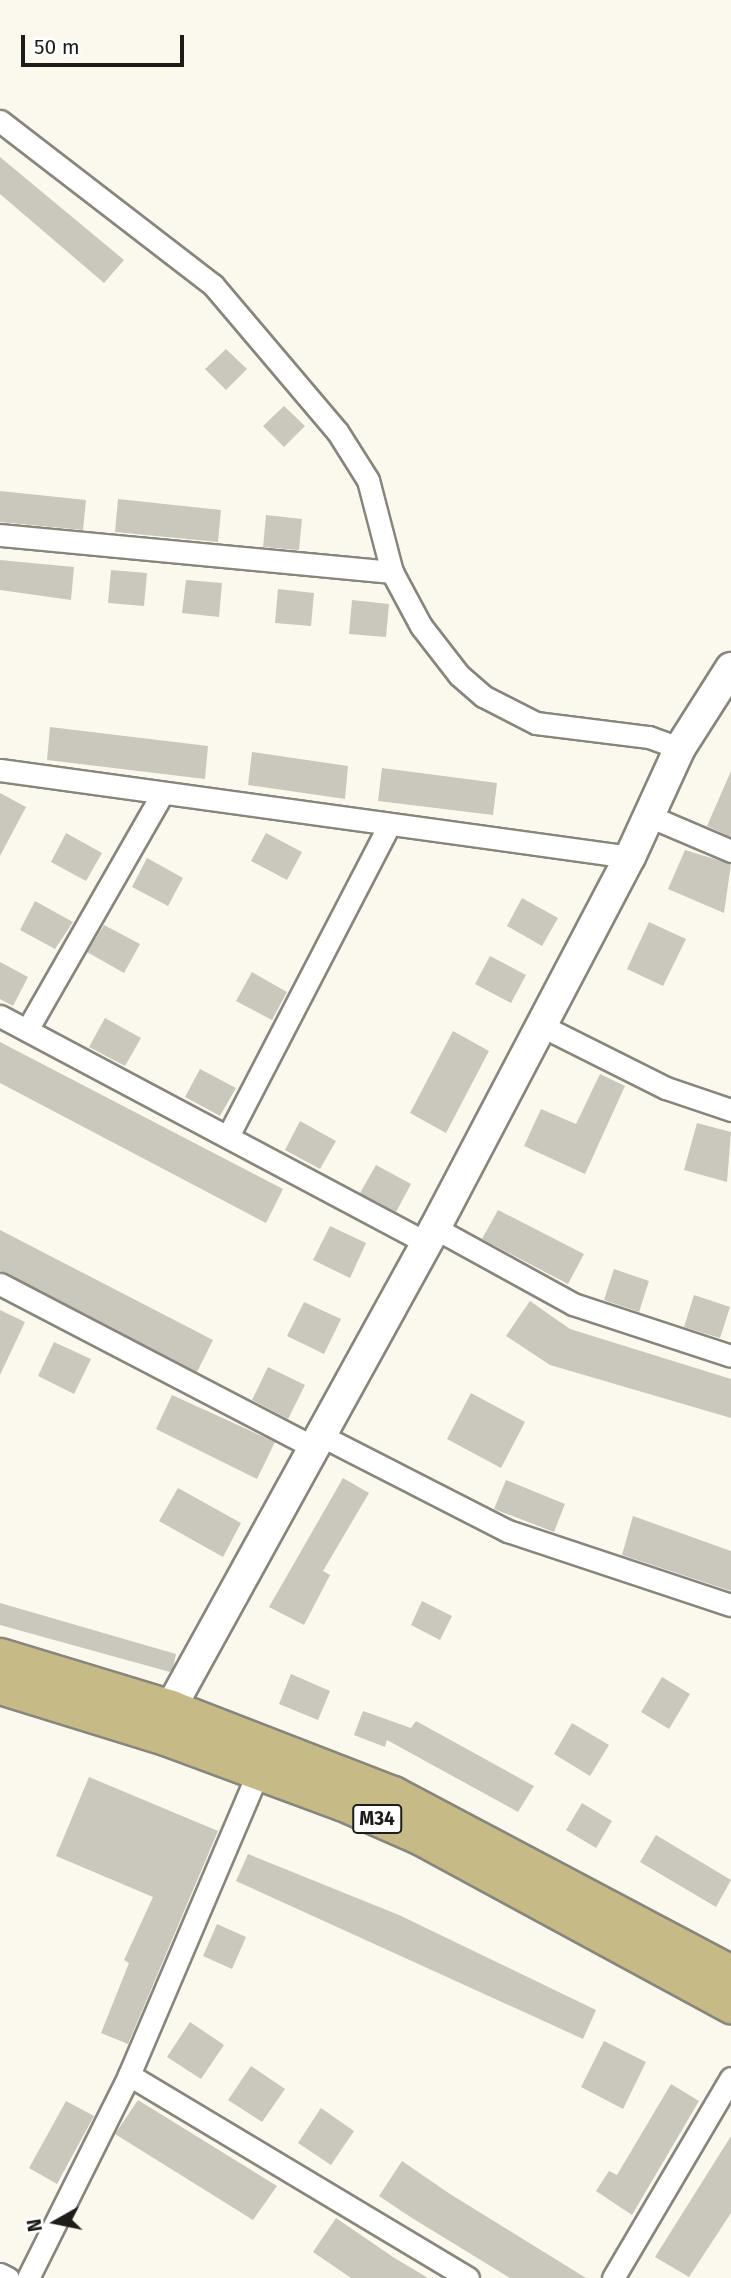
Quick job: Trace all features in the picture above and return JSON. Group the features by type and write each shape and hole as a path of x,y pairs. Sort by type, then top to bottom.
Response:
{"main road":[{"name":"M34","path":"0,1655 171,1707 442,1815 731,1972"},
{"name":"M34","path":"0,1687 258,1772 421,1838 731,2006"}],"street":[{"path":"0,121 213,285 349,450 368,480 392,572 439,651 491,702 537,723 649,737 680,748"},
{"path":"0,535 392,572"},
{"path":"171,1707 431,1236 630,857 680,748 731,668"},
{"path":"0,770 161,796 630,857"},
{"path":"27,1030 161,796"},
{"path":"649,816 731,851"},
{"path":"228,1136 390,825"},
{"path":"0,1016 228,1136 573,1304 731,1356"},
{"path":"542,1026 666,1088 731,1110"},
{"path":"0,1284 316,1441 508,1531 731,1605"},
{"path":"29,2278 129,2076 258,1772"},
{"path":"129,2076 468,2278"},
{"path":"613,2278 731,2078"},
{"path":"0,2274 8,2278"}],"building":[{"path":"0,157 124,260 104,283 0,194"},
{"path":"226,349 247,369 226,390 205,369"},
{"path":"284,406 305,426 284,447 263,426"},
{"path":"0,491 86,500 83,530 0,522"},
{"path":"118,499 221,510 218,542 115,532"},
{"path":"266,515 302,519 299,550 263,547"},
{"path":"0,560 74,567 71,600 0,590"},
{"path":"111,570 147,573 144,606 108,603"},
{"path":"186,580 222,583 219,617 182,613"},
{"path":"278,589 314,593 311,626 275,623"},
{"path":"352,600 389,604 386,637 349,634"},
{"path":"50,727 208,746 205,779 47,760"},
{"path":"252,752 348,766 345,799 248,785"},
{"path":"382,768 497,783 493,815 378,801"},
{"path":"731,771 731,837 707,826"},
{"path":"0,793 26,807 0,856"},
{"path":"66,833 102,853 86,881 51,862"},
{"path":"266,833 302,852 287,880 251,861"},
{"path":"685,850 731,864 724,913 668,889"},
{"path":"147,858 183,878 168,906 132,887"},
{"path":"522,898 558,918 542,946 507,926"},
{"path":"35,901 73,922 55,949 20,930"},
{"path":"649,922 686,939 663,986 627,969"},
{"path":"104,925 140,944 124,973 87,952"},
{"path":"490,956 526,975 511,1003 475,984"},
{"path":"0,962 28,977 13,1006 0,999"},
{"path":"252,972 287,992 272,1020 236,1001"},
{"path":"105,1018 141,1038 125,1066 89,1047"},
{"path":"453,1031 489,1051 446,1133 410,1113"},
{"path":"0,1042 283,1189 266,1223 0,1083"},
{"path":"200,1069 236,1088 220,1116 185,1097"},
{"path":"600,1074 625,1086 585,1174 524,1146 541,1109 576,1124"},
{"path":"300,1121 336,1141 320,1169 285,1150"},
{"path":"697,1123 731,1132 727,1182 684,1170"},
{"path":"376,1165 411,1184 396,1212 360,1193"},
{"path":"498,1210 584,1254 568,1284 482,1239"},
{"path":"330,1226 366,1243 350,1278 313,1260"},
{"path":"0,1230 213,1340 197,1372 0,1271"},
{"path":"614,1269 649,1281 639,1312 604,1300"},
{"path":"694,1295 730,1307 720,1338 684,1327"},
{"path":"530,1301 570,1329 731,1379 731,1418 550,1365 506,1336"},
{"path":"304,1302 341,1319 324,1354 287,1336"},
{"path":"0,1310 25,1322 0,1375"},
{"path":"54,1342 91,1359 74,1394 38,1376"},
{"path":"268,1367 305,1385 288,1419 252,1400"},
{"path":"471,1393 525,1422 501,1468 447,1439"},
{"path":"172,1395 275,1442 257,1479 156,1429"},
{"path":"343,1478 369,1493 323,1571 330,1575 304,1625 269,1607"},
{"path":"506,1480 565,1504 554,1532 494,1509"},
{"path":"178,1488 241,1523 223,1557 159,1521"},
{"path":"633,1516 731,1551 731,1591 622,1555"},
{"path":"422,1601 452,1616 440,1640 411,1625"},
{"path":"0,1603 176,1654 173,1668 170,1672 0,1625"},
{"path":"291,1674 330,1691 318,1720 279,1704"},
{"path":"662,1677 690,1694 669,1729 641,1712"},
{"path":"363,1711 411,1728 416,1721 534,1786 518,1812 387,1740 385,1747 354,1735"},
{"path":"572,1723 609,1745 590,1776 554,1754"},
{"path":"89,1777 218,1831 128,2044 101,2033 129,1963 124,1960 153,1897 56,1856"},
{"path":"582,1803 612,1821 596,1848 566,1830"},
{"path":"656,1835 731,1880 716,1907 640,1862"},
{"path":"248,1854 399,1915 596,2010 583,2039 236,1881"},
{"path":"217,1924 246,1937 232,1969 203,1956"},
{"path":"190,2022 224,2045 201,2079 167,2057"},
{"path":"604,2041 646,2062 623,2109 581,2087"},
{"path":"251,2066 285,2089 262,2122 228,2100"},
{"path":"671,2084 699,2101 632,2215 596,2191 609,2171 617,2175"},
{"path":"138,2100 277,2186 253,2220 115,2134"},
{"path":"66,2101 94,2116 57,2184 29,2168"},
{"path":"321,2108 354,2131 331,2165 298,2143"},
{"path":"731,2136 731,2213 689,2277 655,2257"},
{"path":"402,2161 586,2278 510,2278 412,2218 379,2196"},
{"path":"336,2218 428,2278 351,2278 313,2252"}]}
